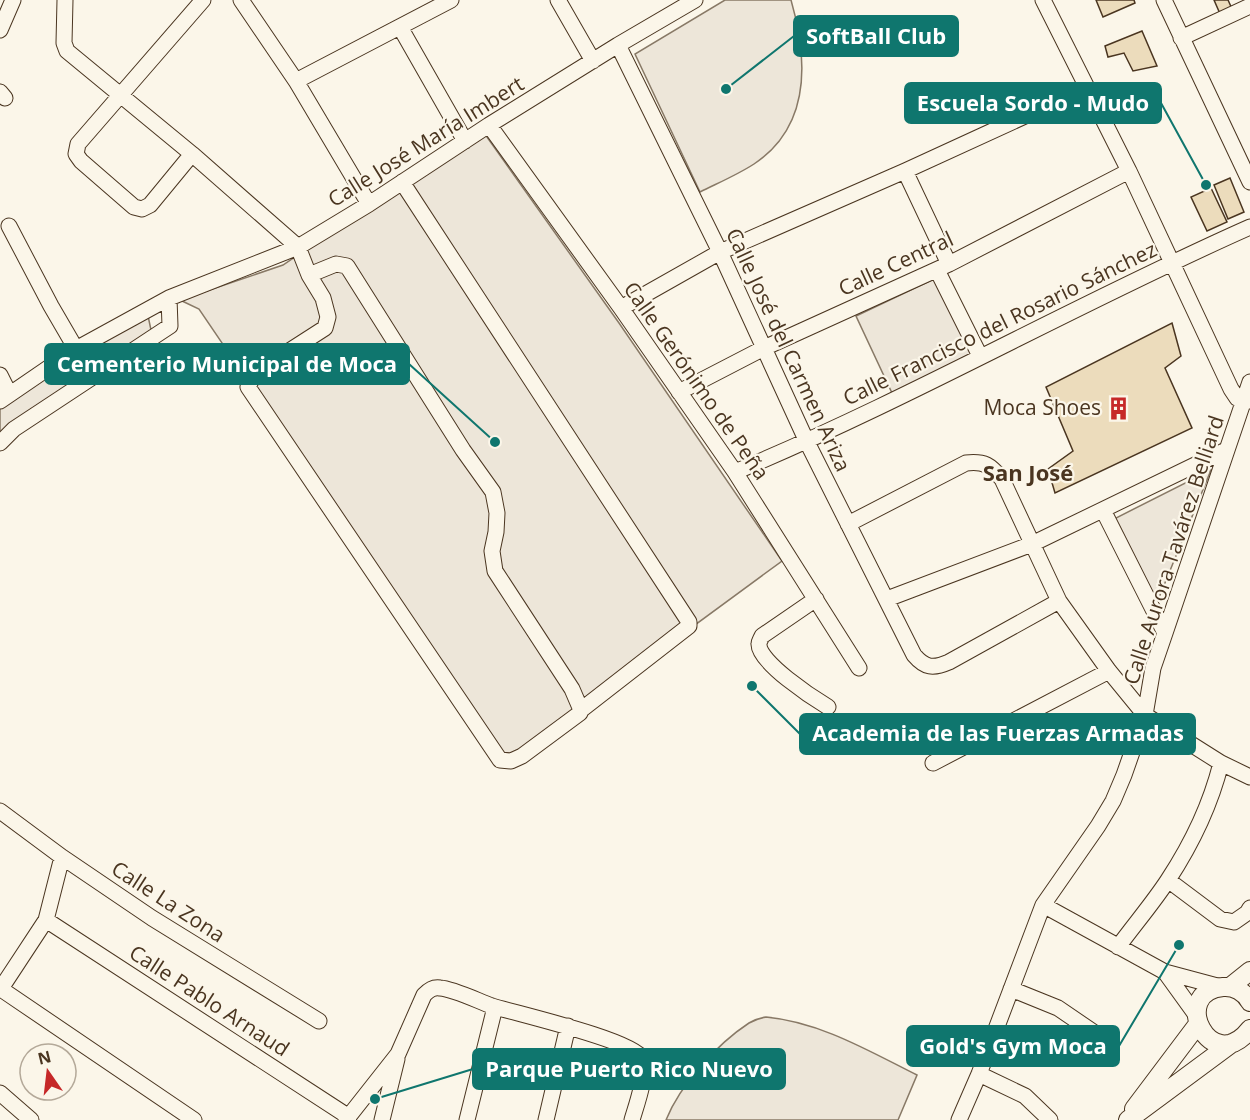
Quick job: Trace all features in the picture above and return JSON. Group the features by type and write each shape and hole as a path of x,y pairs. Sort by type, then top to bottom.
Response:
{"main road":[{"path":"1243,1039 1221,1044 1203,1034 1197,1019 1198,1005 1212,990 1226,987 1250,971"},
{"path":"1226,987 1240,991 1250,1002"},
{"path":"1127,1120 1197,1019"},
{"path":"1127,1120 1243,1039"}],"street":[{"path":"0,30 13,0"},
{"path":"65,0 64,44 67,51 192,154 298,247 309,274 323,298 328,316 325,328 255,373 248,387 500,760 511,761 522,756 580,713 689,626 689,622 402,182"},
{"path":"192,154 150,205 142,209 134,207 76,154 78,144 203,0"},
{"path":"241,0 296,81 369,204"},
{"path":"296,81 451,0"},
{"path":"558,0 593,61"},
{"name":"Calle José María Imbert","path":"4,397 76,349 169,298 298,247 369,204 489,125 695,0"},
{"path":"1043,0 1129,171 1231,389 1237,398 1247,400"},
{"path":"1164,0 1250,182"},
{"path":"1181,38 1250,6"},
{"path":"400,27 465,141"},
{"name":"Calle José del Carmen Ariza","path":"618,45 720,252 807,442 914,655 928,667 939,667 1059,600"},
{"path":"621,309 720,252 905,171 1086,87"},
{"name":"Calle Gerónimo de Peña","path":"489,125 735,472 860,668"},
{"path":"905,171 980,356"},
{"name":"Calle Central","path":"679,392 764,348 943,267 1129,171"},
{"path":"9,226 76,349"},
{"name":"Calle Francisco del Rosario Sánchez","path":"735,472 807,442 980,356 1250,227"},
{"path":"309,274 336,264 347,266 463,450 493,492 497,513 492,552 495,571 572,689 581,710"},
{"path":"0,443 14,429 170,326 169,298"},
{"path":"0,375 4,397"},
{"name":"Calle Aurora Tavárez Belliard","path":"959,1120 980,1074 1043,905 1098,826 1124,776 1145,715 1154,668 1165,633 1226,450 1247,400 1250,382"},
{"path":"887,599 1032,544 1226,450"},
{"path":"848,524 966,463 981,462 993,468 1002,479 1059,600 1109,671 1145,715 1221,763 1250,777"},
{"path":"1103,510 1165,633"},
{"path":"816,599 762,636 759,645 763,656 800,689 828,707"},
{"path":"933,763 1109,671"},
{"path":"1118,946 1168,880 1196,829 1215,787 1221,763"},
{"name":"Calle La Zona","path":"0,811 62,857 152,918 319,1021"},
{"path":"62,857 46,920 0,990 194,1120"},
{"path":"1168,880 1220,920 1234,922 1250,908"},
{"path":"1043,905 1165,972 1226,987"},
{"name":"Calle Pablo Arnaud","path":"46,920 348,1118"},
{"path":"1165,972 1197,1019"},
{"path":"382,1120 398,1054 424,994 431,989 441,988 495,1007 568,1026 632,1049 642,1057 645,1068 632,1120"},
{"path":"1011,989 1058,1008 1102,1038"},
{"path":"467,1120 495,1007"},
{"path":"546,1120 568,1026"},
{"path":"348,1118 398,1054"},
{"path":"980,1074 1025,1096 1050,1120"},
{"path":"0,1093 31,1120"}],"shaded area":[{"path":"725,0 791,0 800,45 802,68 800,90 795,111 786,131 773,148 748,168 700,192 635,54"},
{"path":"482,130 619,323 782,561 507,763 199,309 180,300 283,265"},
{"path":"936,278 975,354 892,393 856,316"},
{"path":"147,311 151,330 0,433 0,408"},
{"path":"1211,470 1156,605 1114,519"},
{"path":"766,1017 825,1031 917,1075 898,1120 666,1120 680,1093 712,1054 749,1023"}],"building":[{"path":"1096,0 1134,0 1135,3 1103,17"},
{"path":"1214,0 1228,0 1233,11 1221,16"},
{"path":"1142,31 1157,66 1133,71 1124,53 1108,57 1105,46"},
{"path":"1230,178 1244,212 1228,219 1214,185"},
{"path":"1211,188 1227,222 1207,231 1191,197"},
{"name":"Moca Shoes","path":"1172,323 1181,356 1165,368 1192,428 1055,493 1048,469 1073,451 1046,387"}],"place":[{"name":"SoftBall Club","path":"726,89"},
{"name":"Escuela Sordo - Mudo","path":"1206,185"},
{"name":"Moca Shoes","path":"1119,408"},
{"name":"Cementerio Municipal de Moca","path":"495,442"},
{"name":"Academia de las Fuerzas Armadas","path":"752,686"},
{"name":"Gold's Gym Moca","path":"1179,945"},
{"name":"Parque Puerto Rico Nuevo","path":"375,1099"}],"district":[{"name":"San José","path":"1028,473"}]}
